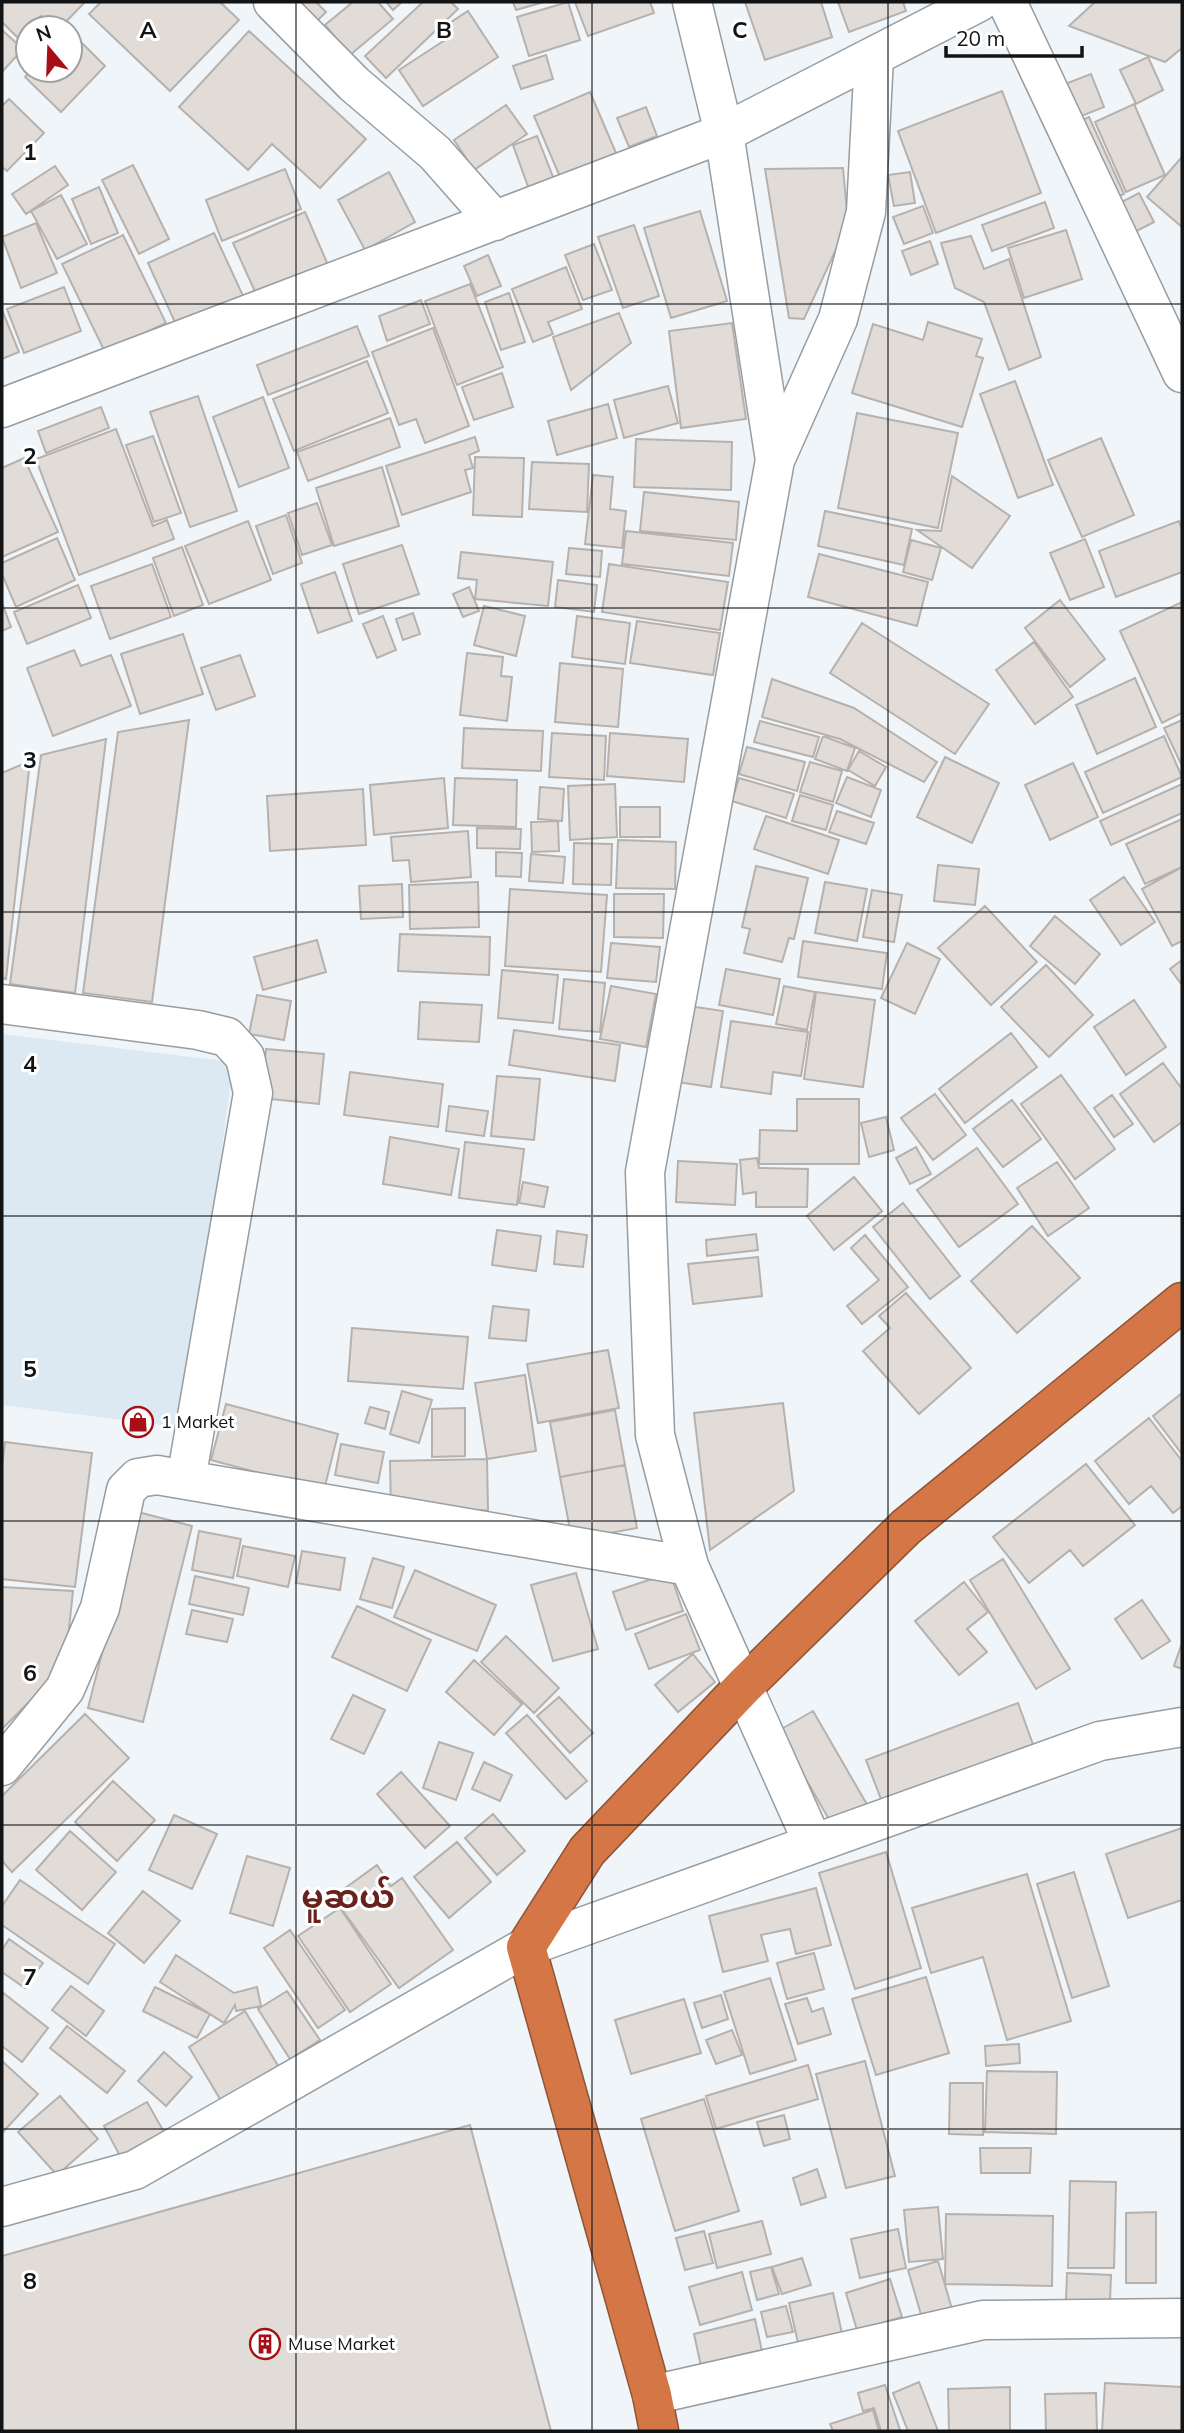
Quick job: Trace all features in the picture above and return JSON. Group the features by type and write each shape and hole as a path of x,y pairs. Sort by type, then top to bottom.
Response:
{"highway":[{"path":"656,2413 526,1947 587,1851 744,1686 906,1527 1182,1302"}],"street":[{"path":"273,2 354,84 435,153 495,221"},
{"path":"692,2 724,133 775,460"},
{"path":"2,408 724,133 979,2"},
{"path":"1007,2 1182,373"},
{"path":"813,1843 689,1566 654,1435 645,1172 775,460 838,319 866,212 874,57"},
{"path":"2,1004 198,1030 227,1037 245,1057 253,1093 186,1480"},
{"path":"2,1766 65,1689 100,1608 126,1490 138,1478 157,1475 689,1566"},
{"path":"2,2207 135,2170 526,1947 1100,1741 1182,1727"},
{"path":"656,2413 983,2320 1182,2318"}],"shaded area":[{"path":"2,1034 233,1062 187,1428 2,1405"}],"building":[{"path":"2,2 84,3 73,14 14,14 14,34 2,22"},
{"path":"101,2 220,2 239,20 170,91 89,14"},
{"path":"288,2 316,2 326,12 311,27"},
{"path":"353,2 378,2 393,19 350,55 325,25"},
{"path":"386,2 402,2 393,10"},
{"path":"423,2 451,2 458,9 386,78 365,56"},
{"path":"513,2 544,2 516,10"},
{"path":"568,2 580,40 529,56 517,17"},
{"path":"575,2 650,2 654,13 588,36"},
{"path":"745,2 821,2 832,37 765,60"},
{"path":"838,2 903,2 906,11 849,32"},
{"path":"1095,2 1182,2 1182,48 1165,62 1069,26"},
{"path":"468,11 498,57 423,106 399,70 445,40 439,30"},
{"path":"2,30 14,41 14,59 2,72"},
{"path":"249,31 366,139 320,188 272,144 248,170 179,107"},
{"path":"84,45 105,66 61,112 32,84 84,84"},
{"path":"546,55 553,79 521,89 513,66"},
{"path":"1148,57 1163,90 1136,104 1120,70"},
{"path":"1091,74 1104,107 1079,117 1065,84"},
{"path":"1002,91 1041,193 936,233 898,131"},
{"path":"590,92 622,167 566,191 534,116"},
{"path":"9,99 44,133 7,171 2,167 2,106"},
{"path":"1134,104 1165,175 1126,192 1095,122"},
{"path":"506,105 527,134 474,170 454,140"},
{"path":"646,107 657,136 629,147 617,118"},
{"path":"1089,117 1124,194 1103,203 1069,126"},
{"path":"537,136 555,182 530,192 513,145"},
{"path":"1182,157 1182,227 1147,197"},
{"path":"133,165 169,239 139,254 102,180"},
{"path":"55,166 68,185 26,214 12,194"},
{"path":"843,168 848,223 804,319 789,318 765,169"},
{"path":"285,169 301,209 222,241 206,200"},
{"path":"389,172 415,222 365,250 338,200"},
{"path":"910,172 915,203 894,206 888,175"},
{"path":"99,187 118,233 91,244 72,199"},
{"path":"1139,193 1154,222 1127,236 1112,207"},
{"path":"61,195 87,244 57,259 31,211"},
{"path":"1045,202 1054,228 992,251 982,225"},
{"path":"923,206 933,233 904,244 893,217"},
{"path":"700,211 727,301 671,318 644,228"},
{"path":"305,212 328,265 257,296 233,243"},
{"path":"36,223 57,273 21,288 2,237"},
{"path":"634,225 659,296 623,308 598,237"},
{"path":"1066,230 1082,279 1024,298 1008,248"},
{"path":"214,233 244,298 178,329 148,263"},
{"path":"123,235 166,323 105,352 62,264"},
{"path":"971,236 984,269 1009,259 1041,357 1009,370 984,302 955,288 941,243"},
{"path":"930,241 938,264 911,275 902,251"},
{"path":"594,244 612,290 583,300 565,255"},
{"path":"488,255 501,286 477,296 464,266"},
{"path":"566,267 582,309 548,322 553,334 533,342 512,289"},
{"path":"470,284 503,367 457,385 425,301"},
{"path":"64,287 81,331 24,353 7,309"},
{"path":"509,293 525,342 501,350 485,302"},
{"path":"421,300 430,324 387,341 379,316"},
{"path":"2,310 19,352 2,359"},
{"path":"619,313 631,343 571,390 553,337"},
{"path":"928,322 982,339 976,356 983,358 962,427 852,393 873,324 923,340"},
{"path":"732,323 746,419 681,428 669,331"},
{"path":"357,326 369,356 268,395 257,365"},
{"path":"433,328 469,426 425,443 416,419 399,425 372,352"},
{"path":"367,361 388,413 294,451 273,399"},
{"path":"502,373 513,407 474,420 462,387"},
{"path":"1015,381 1053,485 1018,498 980,394"},
{"path":"668,386 678,423 624,438 614,400"},
{"path":"198,396 237,511 190,527 150,412"},
{"path":"263,397 289,468 239,487 213,417"},
{"path":"608,404 617,438 557,455 548,421"},
{"path":"101,407 109,428 46,453 38,431"},
{"path":"857,413 958,433 938,528 838,508"},
{"path":"390,418 400,447 308,481 297,452"},
{"path":"116,429 153,526 167,520 174,539 79,575 36,459"},
{"path":"153,436 181,513 154,522 126,445"},
{"path":"475,437 479,451 469,455 473,468 465,470 471,492 402,515 386,466"},
{"path":"1101,438 1134,515 1082,537 1048,460"},
{"path":"636,439 732,442 731,490 634,487"},
{"path":"475,457 524,458 522,517 473,515"},
{"path":"24,458 58,532 2,557 2,468"},
{"path":"532,462 589,464 587,512 529,509"},
{"path":"382,467 399,526 334,546 316,488"},
{"path":"593,475 613,477 610,509 626,511 622,548 585,544"},
{"path":"952,476 1010,516 972,568 917,530 941,531"},
{"path":"644,492 739,502 736,540 640,531"},
{"path":"317,503 332,545 302,555 288,513"},
{"path":"825,511 912,529 904,565 818,546"},
{"path":"286,515 302,563 273,574 256,526"},
{"path":"248,521 271,580 209,604 185,546"},
{"path":"1179,521 1182,530 1182,572 1116,597 1099,551"},
{"path":"626,531 733,543 729,576 622,564"},
{"path":"57,538 75,580 16,607 2,574 2,563"},
{"path":"1085,539 1104,587 1070,600 1050,553"},
{"path":"911,540 941,548 932,580 903,572"},
{"path":"402,545 419,594 359,614 343,564"},
{"path":"182,547 203,605 174,616 153,558"},
{"path":"569,548 602,551 600,577 566,574"},
{"path":"461,552 553,562 548,606 475,599 477,580 458,578"},
{"path":"819,554 928,582 917,626 808,597"},
{"path":"152,564 171,617 110,639 91,586"},
{"path":"609,564 728,582 720,630 602,612"},
{"path":"335,572 352,621 318,633 301,584"},
{"path":"558,580 597,585 594,612 555,607"},
{"path":"78,585 91,618 27,644 14,612"},
{"path":"469,587 479,611 463,617 453,594"},
{"path":"1060,600 1105,659 1070,687 1025,628"},
{"path":"1182,602 1182,713 1162,723 1120,631"},
{"path":"2,603 11,627 2,631"},
{"path":"484,606 525,616 516,656 474,645"},
{"path":"413,613 420,634 403,640 396,619"},
{"path":"383,616 396,650 377,658 363,624"},
{"path":"577,616 630,623 625,664 572,657"},
{"path":"637,621 720,633 713,675 630,663"},
{"path":"862,623 989,704 955,754 830,673"},
{"path":"183,634 203,694 140,714 121,654"},
{"path":"1034,642 1073,697 1035,724 996,670"},
{"path":"74,650 81,666 111,655 131,706 53,736 27,668"},
{"path":"467,653 503,657 501,676 512,677 507,721 460,715"},
{"path":"240,655 255,696 216,710 201,668"},
{"path":"560,663 623,669 618,727 555,722"},
{"path":"1135,678 1156,727 1097,754 1076,705"},
{"path":"772,679 854,708 937,762 924,782 840,739 762,717"},
{"path":"189,720 152,1002 83,993 118,732"},
{"path":"1182,720 1182,766 1164,728"},
{"path":"760,721 819,737 813,757 754,742"},
{"path":"464,728 543,731 541,771 462,768"},
{"path":"552,733 606,736 604,780 549,777"},
{"path":"610,733 688,739 684,782 607,776"},
{"path":"823,736 855,748 847,771 815,759"},
{"path":"1164,736 1182,777 1103,813 1085,772"},
{"path":"106,739 75,993 10,984 41,755"},
{"path":"747,747 805,762 797,791 739,774"},
{"path":"859,751 886,767 875,786 848,770"},
{"path":"945,757 999,783 972,843 917,817"},
{"path":"30,761 6,979 2,978 2,773"},
{"path":"810,762 842,771 833,802 800,792"},
{"path":"1073,763 1098,817 1050,840 1025,785"},
{"path":"847,777 881,790 871,817 836,803"},
{"path":"444,778 448,828 374,835 370,785"},
{"path":"455,778 517,780 516,827 453,825"},
{"path":"739,778 794,794 786,818 732,801"},
{"path":"615,784 617,837 570,840 568,786"},
{"path":"1182,784 1182,813 1111,845 1100,821"},
{"path":"540,787 564,789 562,821 538,819"},
{"path":"363,789 366,845 270,851 267,796"},
{"path":"800,795 833,805 826,830 792,821"},
{"path":"620,807 660,807 660,837 620,837"},
{"path":"837,811 874,823 866,844 829,832"},
{"path":"766,816 839,840 828,874 754,849"},
{"path":"1182,819 1182,867 1145,884 1126,844"},
{"path":"558,821 559,851 532,852 531,822"},
{"path":"477,828 521,829 520,849 477,848"},
{"path":"468,831 471,877 411,882 409,860 393,861 391,837"},
{"path":"618,840 676,842 675,889 616,888"},
{"path":"574,843 612,844 611,885 573,884"},
{"path":"496,852 522,853 521,877 496,876"},
{"path":"531,854 565,857 563,883 529,881"},
{"path":"938,865 979,869 975,905 934,901"},
{"path":"756,866 808,878 794,939 789,938 782,962 744,953 750,929 742,927"},
{"path":"1182,867 1182,941 1172,946 1142,889"},
{"path":"1124,877 1155,922 1121,945 1090,900"},
{"path":"478,882 479,927 410,929 409,885"},
{"path":"825,882 867,889 857,941 815,933"},
{"path":"402,884 403,917 361,919 359,886"},
{"path":"510,889 607,895 601,972 505,966"},
{"path":"872,890 902,895 894,942 863,937"},
{"path":"614,894 664,894 663,938 614,937"},
{"path":"985,906 1037,962 991,1005 938,948"},
{"path":"1055,916 1100,954 1075,984 1030,946"},
{"path":"400,934 490,937 489,975 398,971"},
{"path":"317,940 326,972 263,990 254,957"},
{"path":"803,941 887,953 882,989 798,977"},
{"path":"611,943 660,947 656,982 607,978"},
{"path":"907,943 940,959 915,1014 881,998"},
{"path":"1182,960 1182,985 1170,969"},
{"path":"1046,965 1093,1015 1049,1057 1001,1007"},
{"path":"726,969 780,979 773,1015 719,1005"},
{"path":"502,970 558,975 553,1023 498,1018"},
{"path":"564,979 605,983 600,1032 559,1029"},
{"path":"611,986 656,994 646,1047 600,1039"},
{"path":"784,986 815,992 807,1030 776,1024"},
{"path":"816,992 875,1000 863,1087 804,1079"},
{"path":"257,995 291,1001 284,1040 249,1034"},
{"path":"1134,1000 1166,1047 1126,1075 1094,1027"},
{"path":"420,1002 482,1005 479,1042 418,1039"},
{"path":"689,1006 723,1011 711,1087 677,1082"},
{"path":"731,1021 808,1032 801,1076 773,1072 771,1094 721,1087"},
{"path":"514,1030 620,1045 615,1081 509,1065"},
{"path":"1011,1033 1037,1067 965,1123 939,1089"},
{"path":"266,1049 324,1054 319,1104 261,1098"},
{"path":"1163,1063 1182,1089 1182,1122 1154,1142 1120,1094"},
{"path":"350,1072 443,1084 438,1127 344,1115"},
{"path":"1061,1075 1115,1149 1075,1179 1021,1104"},
{"path":"497,1076 540,1079 534,1140 491,1136"},
{"path":"935,1094 966,1135 933,1160 901,1118"},
{"path":"1112,1095 1133,1124 1114,1137 1094,1108"},
{"path":"797,1099 859,1099 859,1164 759,1164 760,1130 797,1131"},
{"path":"1012,1100 1041,1139 1003,1167 973,1129"},
{"path":"449,1106 488,1111 484,1136 446,1131"},
{"path":"886,1117 894,1150 869,1157 861,1123"},
{"path":"390,1137 459,1149 451,1195 383,1184"},
{"path":"465,1142 524,1149 517,1205 459,1198"},
{"path":"916,1147 931,1174 910,1184 896,1158"},
{"path":"977,1148 1018,1204 959,1247 917,1190"},
{"path":"757,1158 759,1168 808,1169 807,1207 756,1207 756,1192 743,1194 740,1160"},
{"path":"678,1161 737,1164 735,1205 676,1202"},
{"path":"1057,1162 1089,1208 1048,1236 1017,1188"},
{"path":"854,1177 882,1211 834,1250 807,1216"},
{"path":"523,1182 548,1187 544,1207 519,1203"},
{"path":"903,1203 960,1276 930,1299 873,1227"},
{"path":"1032,1226 1080,1278 1017,1333 971,1281"},
{"path":"497,1230 541,1236 536,1271 492,1265"},
{"path":"557,1231 587,1235 583,1267 554,1264"},
{"path":"756,1234 758,1250 707,1256 706,1240"},
{"path":"865,1235 908,1287 862,1324 847,1306 879,1280 851,1248"},
{"path":"758,1257 762,1296 693,1304 688,1264"},
{"path":"906,1293 971,1368 919,1414 863,1351 890,1328 879,1316"},
{"path":"493,1306 529,1310 526,1341 489,1338"},
{"path":"352,1328 468,1337 463,1389 348,1381"},
{"path":"608,1350 619,1408 538,1423 527,1364"},
{"path":"525,1375 536,1451 487,1459 475,1383"},
{"path":"402,1391 432,1400 419,1443 390,1434"},
{"path":"1182,1393 1182,1454 1153,1416"},
{"path":"783,1403 794,1491 710,1550 694,1413"},
{"path":"226,1404 338,1434 324,1490 211,1460"},
{"path":"370,1407 389,1412 385,1429 365,1423"},
{"path":"465,1408 465,1456 432,1457 432,1409"},
{"path":"615,1410 625,1465 560,1477 550,1422"},
{"path":"1149,1418 1182,1461 1182,1506 1173,1513 1151,1486 1129,1504 1095,1461"},
{"path":"5,1442 92,1453 75,1587 2,1579 2,1466"},
{"path":"341,1444 384,1452 378,1483 335,1475"},
{"path":"487,1459 488,1510 391,1511 390,1461"},
{"path":"1086,1464 1135,1525 1083,1566 1070,1550 1029,1583 993,1537"},
{"path":"625,1465 637,1528 572,1540 560,1477"},
{"path":"138,1512 192,1526 143,1722 88,1708"},
{"path":"199,1531 241,1539 233,1578 192,1570"},
{"path":"243,1546 295,1556 288,1587 237,1576"},
{"path":"302,1551 345,1558 340,1590 296,1583"},
{"path":"373,1558 404,1567 392,1608 360,1599"},
{"path":"1003,1559 1070,1669 1036,1689 970,1580"},
{"path":"415,1570 496,1605 477,1651 394,1617"},
{"path":"576,1573 598,1649 553,1661 531,1585"},
{"path":"670,1573 683,1611 626,1630 613,1592"},
{"path":"195,1576 249,1588 243,1615 189,1604"},
{"path":"964,1582 988,1612 967,1629 987,1652 959,1675 915,1621"},
{"path":"2,1587 73,1591 65,1666 2,1729"},
{"path":"1142,1600 1170,1641 1142,1659 1115,1619"},
{"path":"357,1606 431,1640 407,1691 332,1657"},
{"path":"192,1610 233,1619 227,1642 186,1634"},
{"path":"686,1614 700,1650 649,1669 635,1634"},
{"path":"506,1636 559,1688 534,1713 481,1662"},
{"path":"1182,1643 1182,1669 1174,1666"},
{"path":"693,1654 715,1682 678,1712 655,1685"},
{"path":"474,1660 522,1704 494,1735 446,1692"},
{"path":"353,1695 385,1710 364,1754 331,1739"},
{"path":"559,1697 593,1733 570,1753 537,1716"},
{"path":"1018,1703 1035,1750 884,1807 866,1760"},
{"path":"813,1711 869,1808 834,1828 778,1731"},
{"path":"85,1714 129,1758 12,1872 2,1861 2,1796"},
{"path":"527,1715 587,1781 566,1799 506,1733"},
{"path":"439,1742 473,1753 456,1800 423,1788"},
{"path":"484,1762 512,1775 500,1801 472,1789"},
{"path":"401,1772 450,1826 425,1848 377,1794"},
{"path":"113,1781 155,1820 117,1861 75,1822"},
{"path":"493,1814 525,1851 497,1875 465,1838"},
{"path":"174,1815 217,1834 192,1889 149,1870"},
{"path":"1182,1828 1182,1900 1128,1918 1106,1854"},
{"path":"70,1831 116,1872 82,1910 36,1870"},
{"path":"457,1842 491,1882 449,1918 414,1877"},
{"path":"886,1852 921,1968 855,1989 819,1873"},
{"path":"247,1856 290,1868 273,1926 230,1913"},
{"path":"377,1865 391,1886 402,1878 453,1950 399,1988 333,1897"},
{"path":"1074,1872 1109,1986 1072,1998 1037,1884"},
{"path":"1027,1874 1071,2021 1007,2040 983,1957 931,1973 912,1908"},
{"path":"20,1880 115,1944 88,1984 2,1925 2,1906"},
{"path":"816,1888 831,1945 796,1954 790,1929 761,1935 768,1961 723,1972 709,1916"},
{"path":"143,1891 180,1921 144,1963 108,1933"},
{"path":"340,1908 391,1984 350,2012 298,1936"},
{"path":"290,1930 345,2010 318,2028 264,1948"},
{"path":"9,1939 43,1963 25,1988 2,1972 2,1950"},
{"path":"814,1953 824,1989 787,1999 777,1963"},
{"path":"176,1955 234,1993 257,1987 261,2006 236,2011 235,2005 224,2023 160,1982"},
{"path":"926,1977 949,2053 876,2075 852,1999"},
{"path":"770,1978 796,2060 750,2074 724,1992"},
{"path":"71,1986 104,2011 86,2036 52,2010"},
{"path":"155,1987 210,2014 197,2038 143,2011"},
{"path":"287,1991 320,2040 290,2059 258,2009"},
{"path":"2,1992 48,2028 22,2062 2,2046"},
{"path":"721,1995 728,2019 702,2028 694,2003"},
{"path":"807,1998 812,2012 823,2008 831,2034 798,2044 785,2004"},
{"path":"684,1999 701,2053 631,2074 615,2020"},
{"path":"245,2011 280,2069 223,2104 189,2047"},
{"path":"67,2026 125,2071 107,2093 50,2048"},
{"path":"732,2030 742,2055 716,2064 706,2040"},
{"path":"1019,2044 1020,2063 986,2066 985,2046"},
{"path":"164,2052 192,2077 166,2106 138,2081"},
{"path":"2,2061 38,2094 3,2132 2,2131"},
{"path":"865,2061 895,2176 846,2188 816,2074"},
{"path":"808,2065 818,2099 716,2129 706,2096"},
{"path":"987,2071 1057,2072 1056,2134 985,2132"},
{"path":"950,2083 983,2083 983,2135 949,2134"},
{"path":"60,2096 98,2139 57,2175 18,2132"},
{"path":"704,2099 739,2211 675,2231 641,2119"},
{"path":"147,2102 164,2132 120,2156 104,2126"},
{"path":"784,2115 790,2139 764,2146 757,2122"},
{"name":"Muse Market","path":"470,2125 551,2431 2,2431 2,2256"},
{"path":"980,2148 1031,2148 1030,2173 981,2173"},
{"path":"817,2169 826,2197 801,2205 793,2178"},
{"path":"1070,2181 1116,2182 1114,2268 1068,2268"},
{"path":"938,2207 943,2259 909,2262 904,2210"},
{"path":"1156,2212 1156,2283 1126,2283 1126,2213"},
{"path":"946,2214 1053,2216 1052,2286 945,2284"},
{"path":"762,2221 771,2254 717,2268 709,2234"},
{"path":"898,2229 906,2268 860,2278 851,2239"},
{"path":"704,2231 713,2263 685,2270 676,2238"},
{"path":"802,2258 811,2285 782,2294 772,2267"},
{"path":"938,2261 952,2309 922,2318 908,2270"},
{"path":"771,2267 779,2294 757,2300 750,2272"},
{"path":"742,2272 752,2310 700,2325 689,2287"},
{"path":"1067,2273 1111,2275 1110,2302 1066,2301"},
{"path":"890,2279 902,2317 857,2330 846,2293"},
{"path":"833,2293 843,2338 799,2347 789,2303"},
{"path":"786,2306 793,2332 767,2337 761,2312"},
{"path":"755,2319 763,2356 702,2371 694,2334"},
{"path":"919,2382 938,2431 908,2431 893,2393"},
{"path":"1105,2383 1182,2387 1182,2431 1102,2431"},
{"path":"885,2385 900,2430 881,2431 874,2408 863,2411 858,2393"},
{"path":"1010,2387 1010,2431 949,2431 948,2389"},
{"path":"1096,2393 1097,2431 1046,2431 1045,2394"},
{"path":"873,2410 879,2431 833,2431 830,2424"}],"place":[{"name":"1 Market","path":"138,1422"},
{"name":"Muse Market","path":"265,2344"}],"district":[{"name":"မူဆယ်","path":"348,1897"}]}
